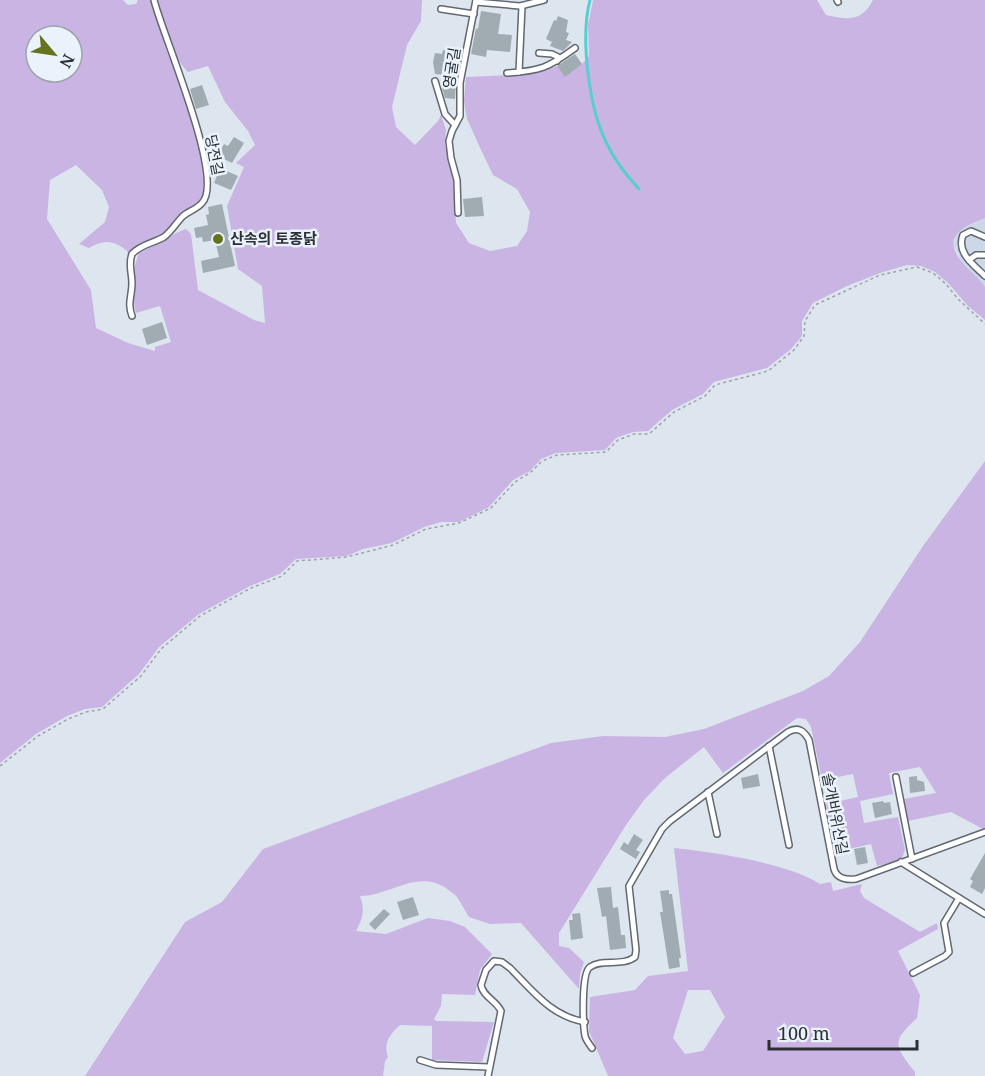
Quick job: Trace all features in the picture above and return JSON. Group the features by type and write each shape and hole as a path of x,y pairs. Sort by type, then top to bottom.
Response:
{"lane":[{"name":"당전길","path":"132,316 129,302 132,290 130,267 132,254 141,247 165,236 185,214 202,204 207,194 206,165 200,139 182,76 168,44 154,0"},
{"name":"영굴길","path":"458,213 457,180 449,148 450,135 460,116 460,83 476,1 522,6 544,0"},
{"path":"519,72 522,6"},
{"path":"441,9 474,14"},
{"path":"507,73 542,69 556,63 575,48"},
{"path":"539,53 555,55 558,59 556,63"},
{"name":"영굴길","path":"435,81 445,114 455,125"},
{"path":"985,237 971,231 963,235 961,245 969,260 985,276"},
{"path":"969,260 976,255 985,255"},
{"name":"솔개바위산길","path":"592,1048 586,1038 585,1022 584,984 588,968 632,960 636,954 629,886 666,824 792,729 800,730 807,736 834,868 838,876 843,879 856,879 985,832"},
{"path":"769,747 789,845"},
{"path":"896,777 912,859"},
{"path":"708,792 717,834"},
{"path":"901,862 985,913"},
{"path":"913,973 949,952 944,923 959,898"},
{"path":"488,1076 501,1011 498,1005 485,994 481,985 486,970 494,961 502,962 510,968 552,1010 568,1018 585,1022"},
{"path":"420,1060 436,1065 488,1067"}],"path":[{"path":"0,766 38,736 68,719 103,708 141,676 161,649 200,616 250,588 282,576 297,561 347,557 393,545 426,529 459,523 476,517 492,508 508,488 542,461 557,455 606,452 618,440 634,434 649,434 674,412 705,396 715,385 768,371 794,350 804,336 805,321 815,305 849,288 880,275 917,267 933,273 985,324"}],"shaded area":[{"path":"0,0 123,0 128,5 136,4 138,0 151,0 168,55 178,75 205,171 203,198 178,216 165,234 137,246 129,253 119,245 110,242 89,248 79,244 105,222 109,207 102,190 76,165 50,180 47,219 91,290 96,328 128,343 155,351 155,347 171,342 160,306 136,313 133,299 135,267 139,253 186,229 191,234 198,290 254,320 265,323 262,286 238,269 227,206 244,167 236,163 255,145 248,131 225,102 208,66 188,72 181,64 168,38 157,0 422,0 421,21 407,45 392,107 396,127 415,145 441,115 446,130 445,145 453,179 456,223 469,243 490,251 517,246 527,231 530,212 517,189 493,175 482,152 467,119 464,101 466,77 534,74 557,66 565,76 589,56 588,25 593,0 817,0 826,15 853,18 864,12 873,0 985,0 985,218 969,225 957,234 954,245 962,262 985,287 985,320 935,272 921,266 907,265 847,286 813,303 802,321 802,336 791,349 767,368 714,382 703,394 672,410 648,431 633,432 616,438 605,450 556,453 541,459 530,471 513,480 489,507 459,522 441,522 424,527 392,543 363,549 347,556 296,559 280,574 250,586 199,614 159,647 139,674 102,707 85,709 67,716 36,734 0,763"},
{"path":"985,218 985,287 962,262 954,245 956,234 960,230"},
{"path":"985,461 985,830 951,812 908,821 904,799 936,793 920,767 889,773 893,794 860,801 864,823 898,817 905,850 901,860 877,866 871,844 836,852 826,804 858,797 853,774 822,780 811,727 806,719 797,718 723,773 704,747 665,778 644,800 559,933 559,946 569,948 584,962 579,989 521,923 490,924 469,917 456,896 435,883 414,882 360,896 362,914 356,931 386,934 428,918 450,921 465,927 492,954 480,970 475,995 442,994 441,1006 434,1019 436,1021 494,1022 482,1062 432,1060 432,1026 400,1025 390,1035 387,1043 388,1057 385,1061 383,1076 85,1076 185,922 222,902 263,849 551,743 603,736 665,737 704,729 803,691 829,676 860,642 923,546"},
{"path":"674,848 770,864 820,884 831,882 833,891 862,884 860,891 864,898 920,932 937,923 938,929 898,951 920,995 917,1018 903,1033 898,1044 903,1056 915,1072 915,1076 608,1076 589,1031 590,997 635,990 648,976 688,971","holes":["688,990 710,990 725,1017 703,1051 685,1054 673,1038"]}],"building":[{"path":"481,11 501,14 498,34 512,35 510,52 487,50 486,57 471,54"},
{"path":"558,16 568,20 566,32 569,33 566,40 572,42 563,51 550,46 552,42 546,39"},
{"path":"443,50 456,53 450,78 456,79 455,99 445,98 442,88 444,75 435,74 433,62 435,53 442,54"},
{"path":"575,54 582,64 565,77 557,66"},
{"path":"202,85 209,105 196,109 190,89"},
{"path":"234,137 244,143 232,163 222,158 224,155 219,153 224,144 228,146"},
{"path":"220,168 238,176 231,190 214,183"},
{"path":"482,197 484,216 465,217 463,199"},
{"path":"222,204 235,266 203,273 201,261 219,257 215,240 203,242 202,237 196,238 194,228 208,225 206,215 209,214 208,207"},
{"path":"162,322 167,338 147,345 142,329"},
{"path":"758,774 760,786 743,789 741,778"},
{"path":"917,776 917,780 924,782 925,791 910,793 909,777"},
{"path":"883,801 884,803 890,802 892,814 875,818 872,803"},
{"path":"634,834 643,840 636,850 640,852 636,859 620,849 624,842 628,845"},
{"path":"865,847 868,863 857,865 854,849"},
{"path":"985,853 985,888 982,894 970,887 973,881 970,879"},
{"path":"611,887 613,908 618,907 621,935 625,935 626,948 610,950 606,916 602,917 597,888"},
{"path":"669,890 669,894 672,894 681,958 679,958 680,967 669,969 660,912 663,912 660,891"},
{"path":"413,897 419,915 403,920 397,902"},
{"path":"384,909 390,914 375,930 369,924"},
{"path":"580,913 583,938 571,940 569,920 573,920 572,914"}],"waterway":[{"path":"590,0 586,53 595,112 610,150 621,168 639,189"}],"place":[{"name":"산속의 토종닭","path":"218,239"}]}
